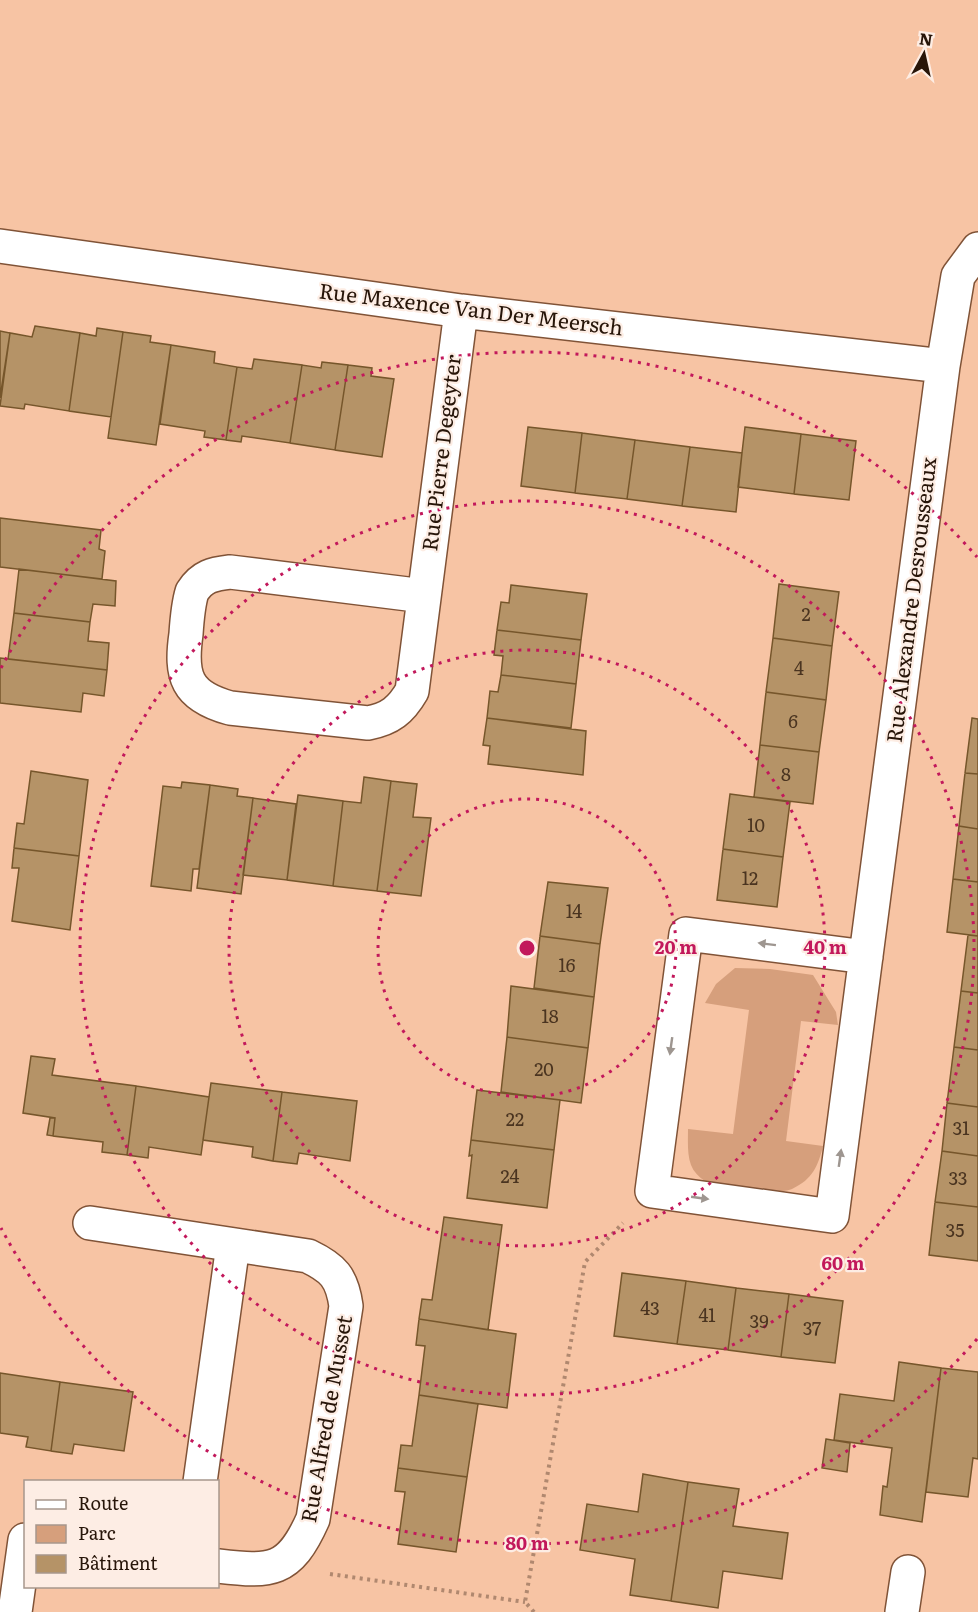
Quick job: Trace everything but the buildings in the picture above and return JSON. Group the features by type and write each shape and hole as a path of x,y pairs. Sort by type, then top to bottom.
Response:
{"street":[{"name":"Rue Maxence Van Der Meersch","path":"0,246 461,311 943,366"},
{"name":"Rue Alexandre Desrousseaux","path":"652,1191 832,1216 943,366 958,276 978,249"},
{"name":"Rue Pierre Degeyter","path":"424,596 230,572 216,573 198,582 189,601 183,657 184,670 189,683 198,693 212,703 230,708 368,723 383,720 405,703 412,691 461,311"},
{"path":"652,1191 686,934 866,957"},
{"name":"Rue Alfred de Musset","path":"90,1223 308,1256 326,1264 336,1275 344,1290 346,1306 313,1519 304,1539 290,1557 277,1567"},
{"path":"200,1480 233,1245"},
{"path":"0,1535 24,1540"},
{"path":"15,1612 24,1547"},
{"path":"219,1566 255,1570 277,1567"},
{"path":"902,1612 908,1572"}],"path":[{"path":"525,1602 585,1262 652,1191"},
{"path":"277,1567 525,1602 534,1612"}],"green space":[{"path":"735,968 770,969 813,975 836,1012 838,1025 801,1021 786,1141 823,1146 817,1166 810,1176 799,1185 786,1191 747,1192 718,1188 700,1178 693,1170 690,1161 688,1129 733,1134 749,1010 705,1003 716,984"}]}
